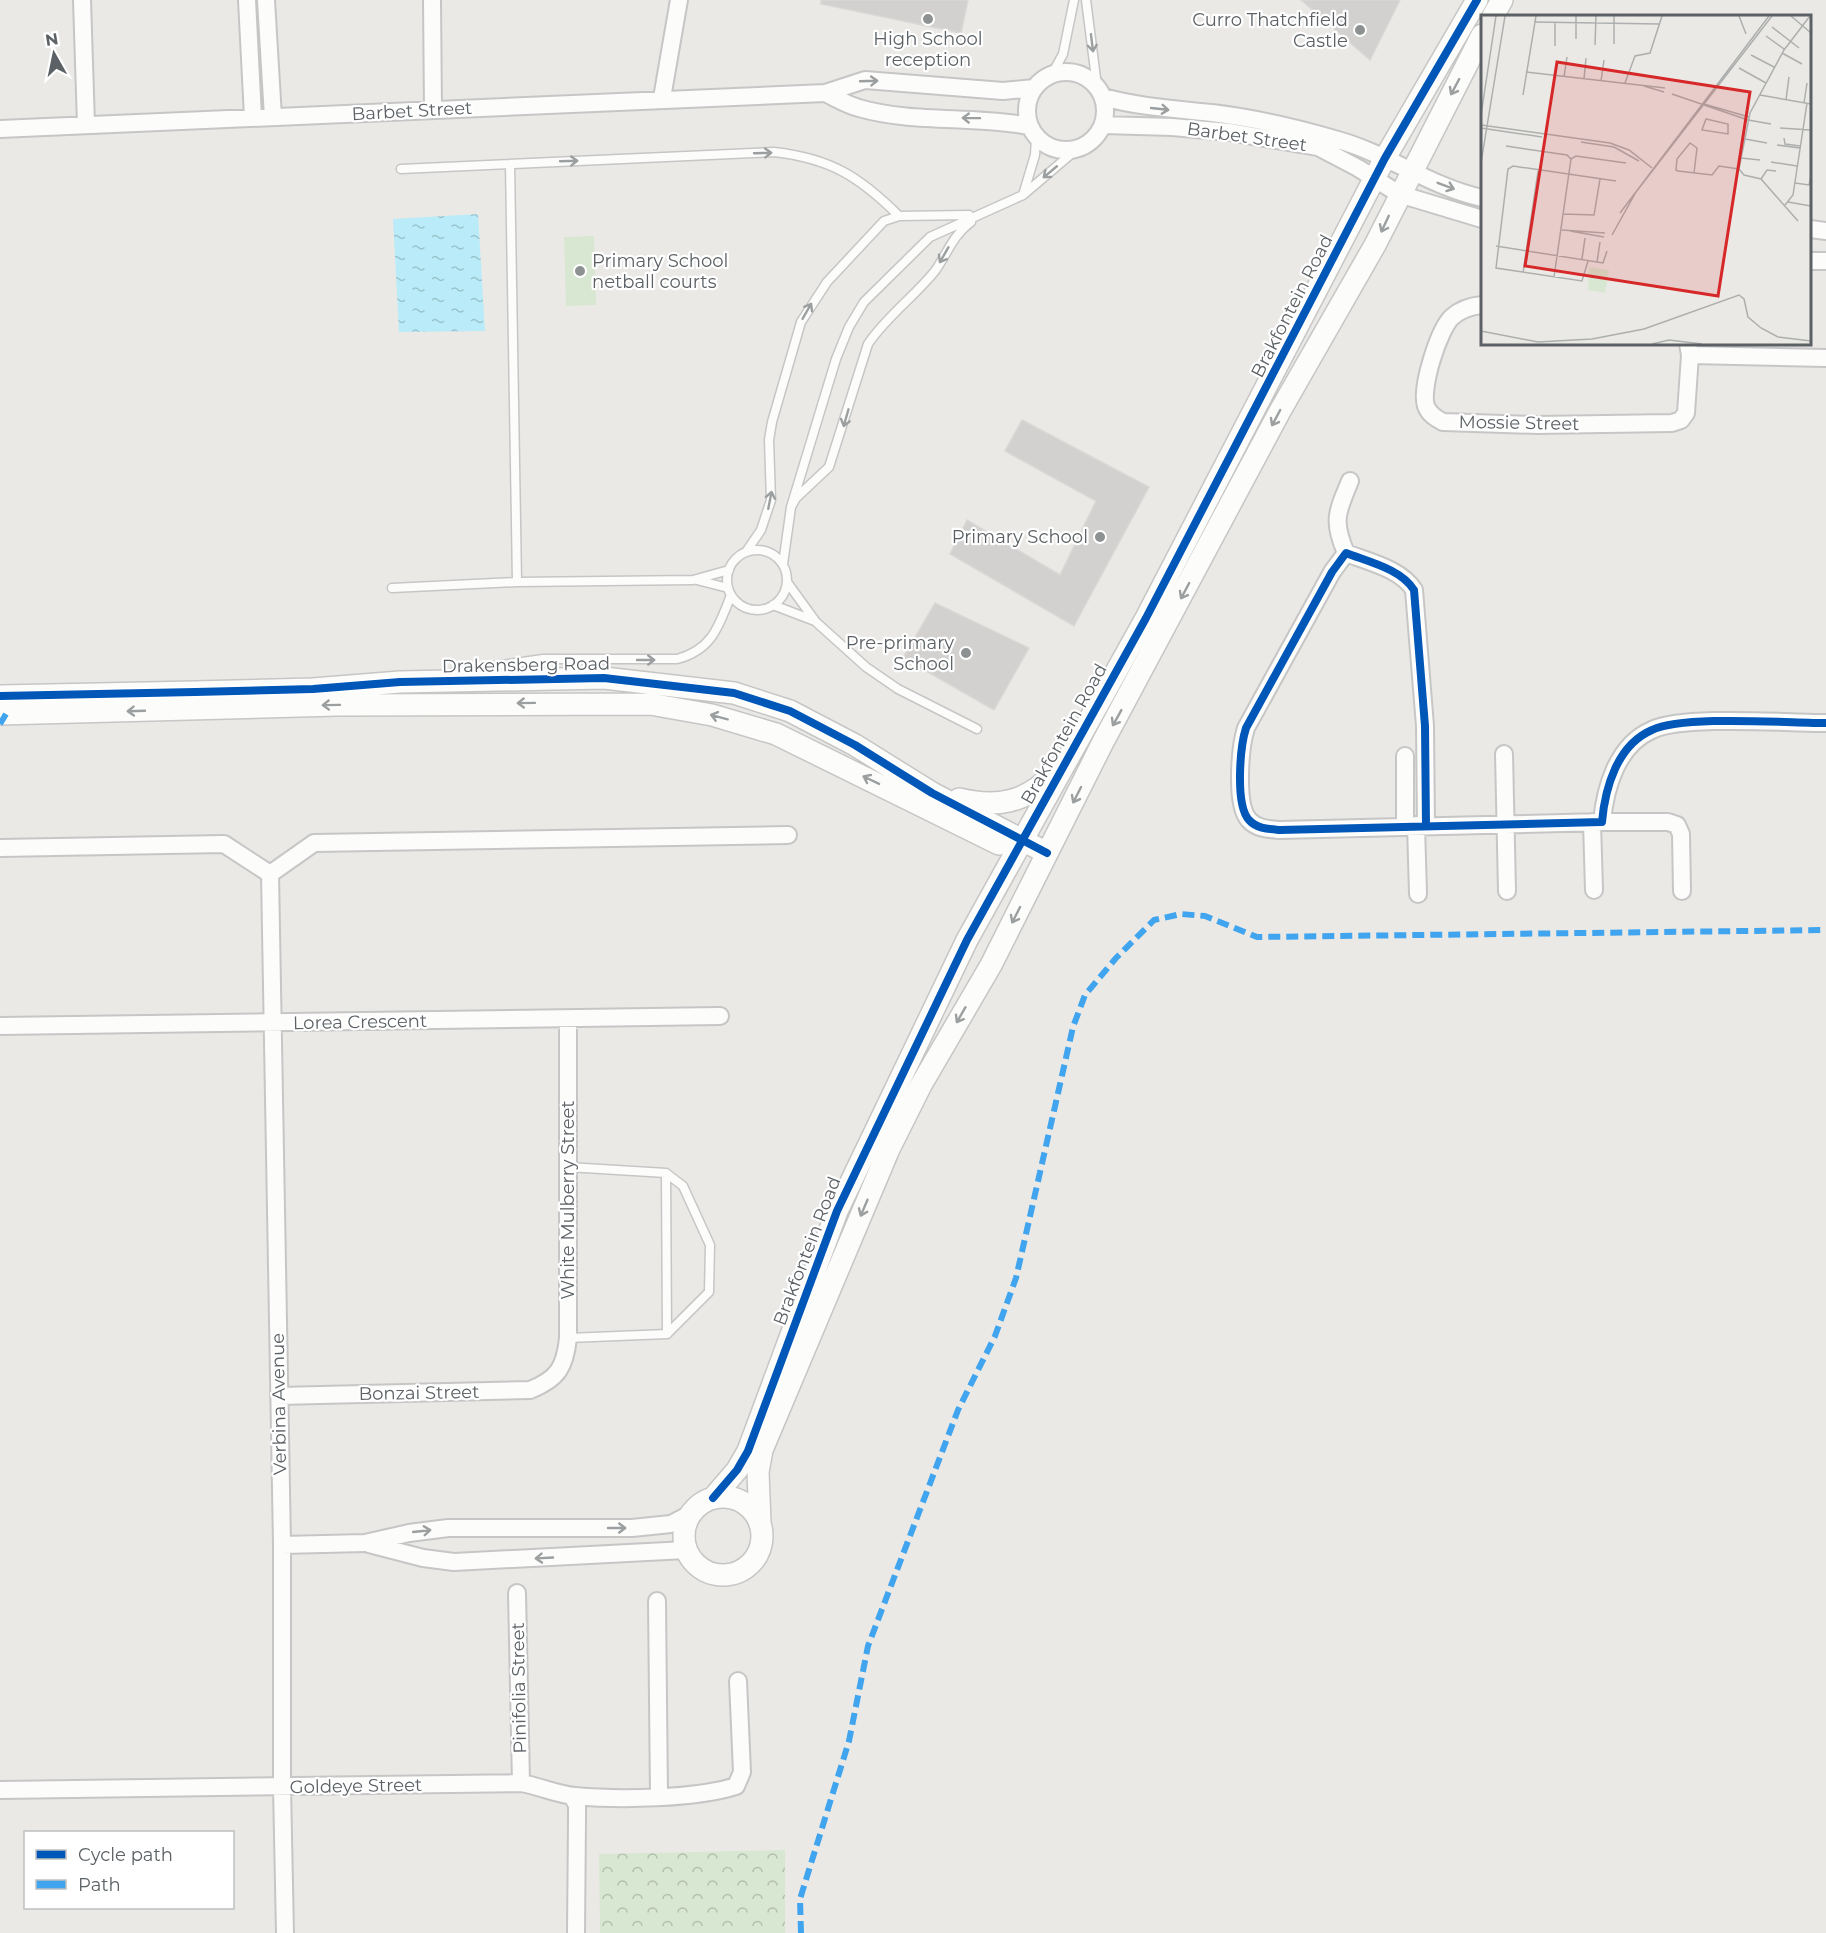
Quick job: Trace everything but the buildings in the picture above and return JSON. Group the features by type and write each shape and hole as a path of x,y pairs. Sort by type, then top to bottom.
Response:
{"street":[{"path":"82,0 86,125"},
{"path":"247,0 253,117"},
{"path":"266,0 273,117"},
{"path":"432,0 433,110"},
{"path":"662,98 679,0"},
{"name":"Brakfontein Road","path":"713,1498 737,1470 748,1451 837,1211 967,939 1081,737 1385,158 1477,0"},
{"path":"1494,15 1502,0"},
{"name":"Brakfontein Road","path":"760,1523 758,1472 762,1450 875,1182 921,1085 991,965 1285,402 1375,245 1481,37"},
{"path":"1063,72 1076,73 1100,92 1106,107 1103,125 1093,141 1077,149 1055,149 1033,132 1027,106 1034,88 1051,76 1063,72"},
{"name":"Barbet Street","path":"0,129 662,98 825,93 866,80 1003,91 1034,88"},
{"name":"Barbet Street","path":"1100,92 1130,105 1211,113 1290,127 1361,147 1411,172 1481,198"},
{"name":"Barbet Street","path":"825,93 857,108 880,113 981,118 1033,132"},
{"name":"Barbet Street","path":"1103,125 1172,127 1290,142 1332,153 1399,194 1481,219"},
{"path":"1811,230 1826,231"},
{"name":"Mossie Street","path":"1481,305 1460,310 1450,319 1430,365 1425,381 1426,407 1432,416 1443,422 1537,425 1672,423 1681,420 1686,413 1689,349 1826,358"},
{"path":"1350,481 1337,511 1335,524 1346,554 1396,573 1409,582 1414,590 1425,726 1416,825 1418,894"},
{"path":"1346,554 1332,572 1246,728 1242,741 1243,809 1249,820 1258,827 1280,830 1416,825 1668,822 1677,825 1681,834 1682,891"},
{"name":"Drakensberg Road","path":"0,696 301,689 400,682 604,678 734,693 790,711 855,745 1044,860"},
{"name":"Drakensberg Road","path":"0,714 337,705 650,704 712,715 776,734 1018,846"},
{"path":"1594,890 1597,822 1611,773 1634,744 1651,730 1689,723 1826,723"},
{"path":"932,793 985,805 1009,802 1032,792 1046,781 1081,737"},
{"path":"1504,754 1507,891"},
{"path":"1405,756 1416,825"},
{"path":"0,848 224,844 270,874 314,843 788,835"},
{"name":"Verbina Avenue","path":"270,874 282,1545 282,1787 285,1933"},
{"name":"Lorea Crescent","path":"0,1026 568,1020 720,1016"},
{"name":"White Mulberry Street","path":"554,1376 563,1368 568,1338 568,1020"},
{"path":"855,1171 875,1182"},
{"name":"Bonzai Street","path":"279,1396 530,1390 543,1386 554,1376"},
{"path":"282,1545 365,1543 409,1533 448,1528 644,1527 671,1524 690,1514 704,1501 713,1498 736,1499 754,1513 760,1523 762,1535 755,1557 736,1572 718,1574 701,1569 686,1550 684,1532 690,1514"},
{"path":"365,1543 423,1558 454,1562 686,1550"},
{"name":"Pinifolia Street","path":"517,1593 521,1783"},
{"path":"657,1601 659,1796"},
{"name":"Goldeye Street","path":"0,1790 521,1783 543,1786 572,1796 659,1796 717,1792 736,1786 742,1772 738,1681"},
{"path":"572,1796 577,1805 576,1933"}],"lane":[{"path":"1051,76 1063,54 1074,0"},
{"path":"1086,0 1100,92"},
{"path":"1023,195 1035,155 1033,132"},
{"path":"977,729 898,689 866,667 816,621 787,582 783,564 791,507 836,359 849,327 864,302 930,237 1023,195 1077,149"},
{"path":"401,169 774,152 798,155 843,170 862,182 899,216"},
{"path":"510,164 517,582"},
{"path":"400,682 496,664 543,659 587,657 657,660 684,657 699,651 718,627 730,591 729,570 739,556 746,552 761,530 771,500 769,440 772,422 801,322 818,293 885,222 899,216 939,217 983,212"},
{"path":"791,507 796,498 829,467 868,344 878,329 936,268 961,229 983,212"},
{"path":"746,552 766,552 783,564"},
{"path":"392,588 517,582 693,579 729,570"},
{"path":"693,579 730,591 737,602 754,610 773,605 780,599 787,582"},
{"path":"773,605 816,621"},
{"path":"568,1167 666,1173 683,1186 710,1245 709,1292 667,1334 568,1338"},
{"path":"666,1173 667,1334"}],"green space":[{"name":"Primary School netball courts","path":"594,236 596,305 566,306 564,237"},
{"path":"785,1850 785,1933 600,1933 599,1854"}],"water":[{"path":"478,214 485,331 399,332 393,219"}],"marked path":[{"path":"0,724 6,714"},
{"path":"801,1933 800,1899 849,1741 868,1646 958,1410 995,1336 1016,1278 1073,1027 1085,995 1116,958 1154,920 1181,914 1205,916 1257,937 1826,930"}],"cycle path":[{"path":"713,1498 737,1470 748,1451 837,1211 967,940 1146,618 1385,158 1477,0"},
{"path":"1426,825 1425,726 1414,590 1393,571 1346,553 1332,572 1246,728 1242,748 1240,789 1245,813 1249,820 1259,827 1280,830 1602,822 1606,795 1615,769 1630,746 1652,730 1667,725 1710,721 1826,723"},
{"path":"0,696 313,689 400,682 604,678 734,693 790,711 855,745 932,793 1047,853"}],"place":[{"name":"High School reception","path":"928,19"},
{"name":"Curro Thatchfield Castle","path":"1360,30"},
{"name":"Primary School netball courts","path":"580,271"},
{"name":"Primary School","path":"1100,537"},
{"name":"Pre-primary School","path":"966,653"}]}
